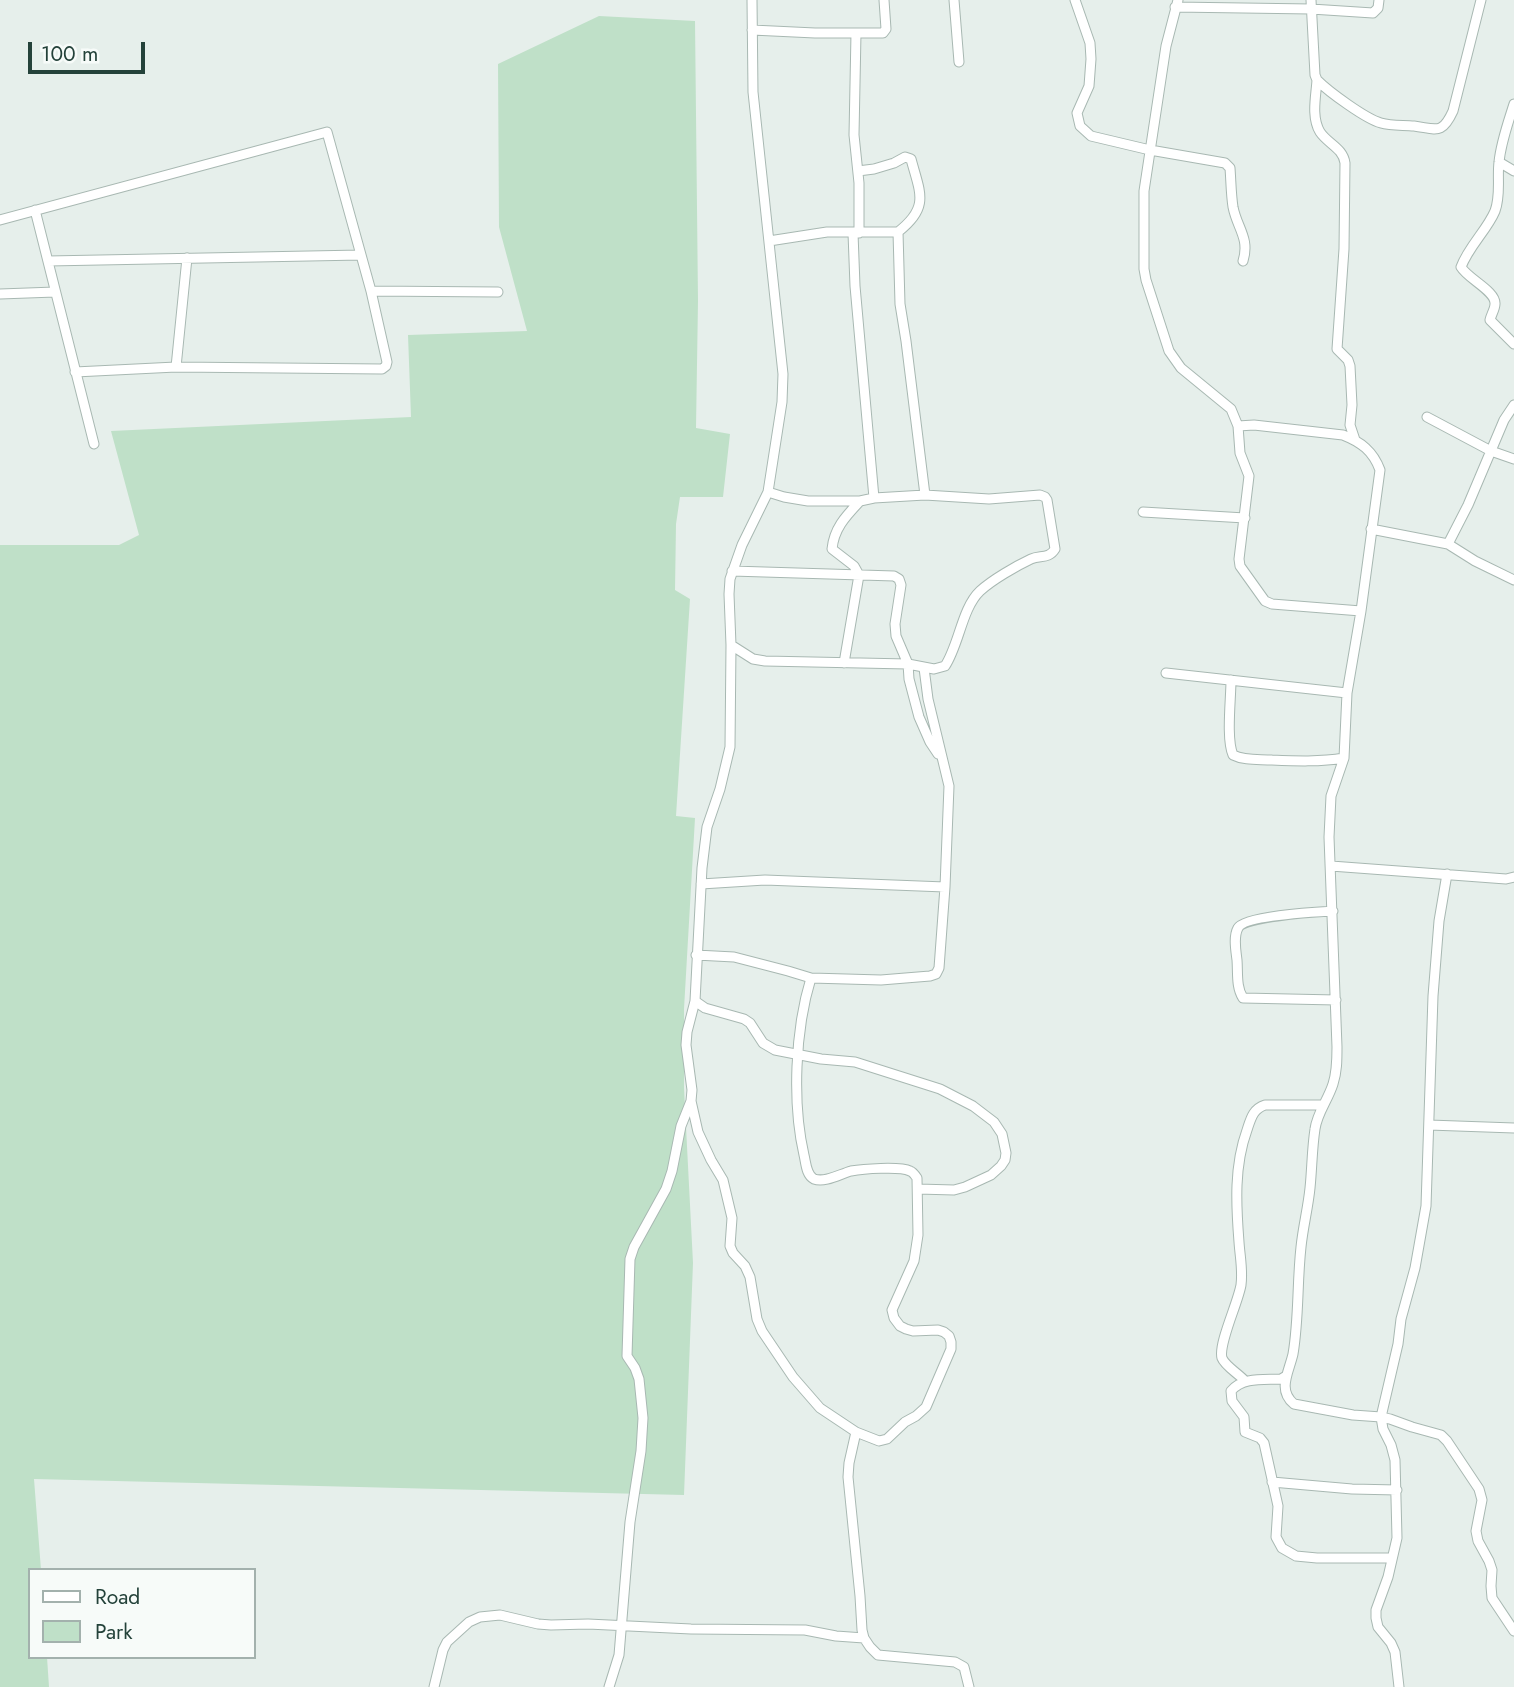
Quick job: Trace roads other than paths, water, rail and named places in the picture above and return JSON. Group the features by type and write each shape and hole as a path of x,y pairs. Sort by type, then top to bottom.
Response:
{"street":[{"path":"609,1687 619,1655 629,1522 641,1451 643,1418 639,1379 627,1356 630,1259 666,1189 681,1126 691,1101 686,1045 695,1001 696,955 707,827 730,747 729,594 732,571 741,545 768,492 782,402 783,374 753,92 752,0"},
{"path":"752,30 883,33 886,29 884,0"},
{"path":"954,0 959,62"},
{"path":"1075,0 1090,43 1091,58 1089,86 1077,113 1080,126 1091,136 1150,150 1219,161 1230,167 1233,209 1244,235 1246,248 1243,261"},
{"path":"1361,611 1280,606 1265,601 1240,566 1249,476 1240,453 1238,426 1224,402 1181,368 1169,351 1146,280 1144,191 1166,46 1176,4 1311,5 1373,13 1378,8 1379,0"},
{"path":"1317,80 1347,104 1379,123 1432,130 1442,128 1454,111 1481,0"},
{"path":"1311,5 1318,129 1341,152 1345,163 1344,249 1337,349 1350,366 1350,425 1355,440"},
{"path":"856,33 854,135 859,183 855,286 874,498"},
{"path":"1514,104 1502,145 1494,212 1464,257 1461,267 1464,273 1493,295 1495,304 1490,320 1514,344"},
{"path":"0,220 327,132 371,290 386,366 382,369 176,367 75,372"},
{"path":"769,241 827,232 898,232 906,226 918,210 921,196 911,159 905,158 874,169 858,171"},
{"path":"1499,162 1514,171"},
{"path":"35,210 94,444"},
{"path":"898,232 900,304 925,495"},
{"path":"48,261 361,255"},
{"path":"176,367 187,258"},
{"path":"371,290 498,292"},
{"path":"0,294 55,292"},
{"path":"1448,544 1468,505 1504,420 1514,405"},
{"path":"1427,417 1491,451 1514,459"},
{"path":"1238,426 1254,425 1343,435 1355,440 1376,458 1380,470 1347,693 1344,758 1331,796 1329,837 1338,1047 1336,1074 1315,1127 1301,1247 1297,1321 1285,1390 1287,1398 1294,1404 1353,1416 1381,1417 1441,1434 1479,1489 1482,1500 1476,1531 1492,1570 1492,1598 1514,1631"},
{"path":"731,645 753,659 765,661 908,664 934,669 945,666 951,657 971,601 980,591 1033,558 1048,556 1055,550 1045,496 989,499 925,495 860,501 808,501 768,492"},
{"path":"844,663 859,575 854,566 832,549 832,543 840,522 860,501"},
{"path":"1143,512 1245,517"},
{"path":"1371,529 1448,544 1514,580"},
{"path":"732,571 894,576 899,579 901,585 895,624 896,636 908,664 919,717 930,743 943,762"},
{"path":"696,955 734,957 811,978 881,980 936,974 939,968 945,887 949,786 928,699 924,668"},
{"path":"1166,673 1347,693"},
{"path":"1231,680 1230,726 1233,755 1251,759 1304,761 1344,758"},
{"path":"1331,866 1514,877"},
{"path":"1399,1687 1395,1652 1378,1626 1376,1618 1397,1538 1395,1460 1381,1417 1401,1319 1415,1268 1426,1206 1434,984 1438,921 1447,874"},
{"path":"701,884 765,880 945,887"},
{"path":"1333,911 1243,922 1238,928 1236,938 1238,988 1243,998 1336,1000"},
{"path":"691,1101 698,1132 723,1180 732,1218 730,1247 750,1277 757,1319 762,1331 793,1377 820,1408 856,1432 879,1441 887,1439 926,1407 946,1364 951,1342 949,1336 938,1330 913,1331 900,1326 892,1311 914,1261 918,1235 917,1178 912,1171 868,1169 817,1180 811,1177 808,1171 797,1091 803,1010 811,978"},
{"path":"695,1001 705,1008 744,1019 763,1042 775,1050 855,1062 940,1088 973,1106 994,1122 1002,1134 1006,1153 1001,1166 991,1175 965,1188 918,1189"},
{"path":"1245,1381 1228,1367 1222,1358 1224,1337 1237,1302 1242,1272 1237,1171 1241,1146 1258,1107 1323,1105"},
{"path":"1429,1125 1514,1128"},
{"path":"1286,1376 1281,1379 1245,1381 1231,1391 1232,1401 1244,1417 1245,1432 1260,1438 1264,1443 1278,1506 1276,1537 1282,1548 1296,1556 1317,1558 1392,1558"},
{"path":"856,1432 848,1477 864,1638 878,1655 956,1662 964,1667 969,1687"},
{"path":"1272,1482 1397,1490"},
{"path":"434,1687 447,1642 469,1622 480,1617 500,1615 538,1624 806,1630 864,1638"}]}
